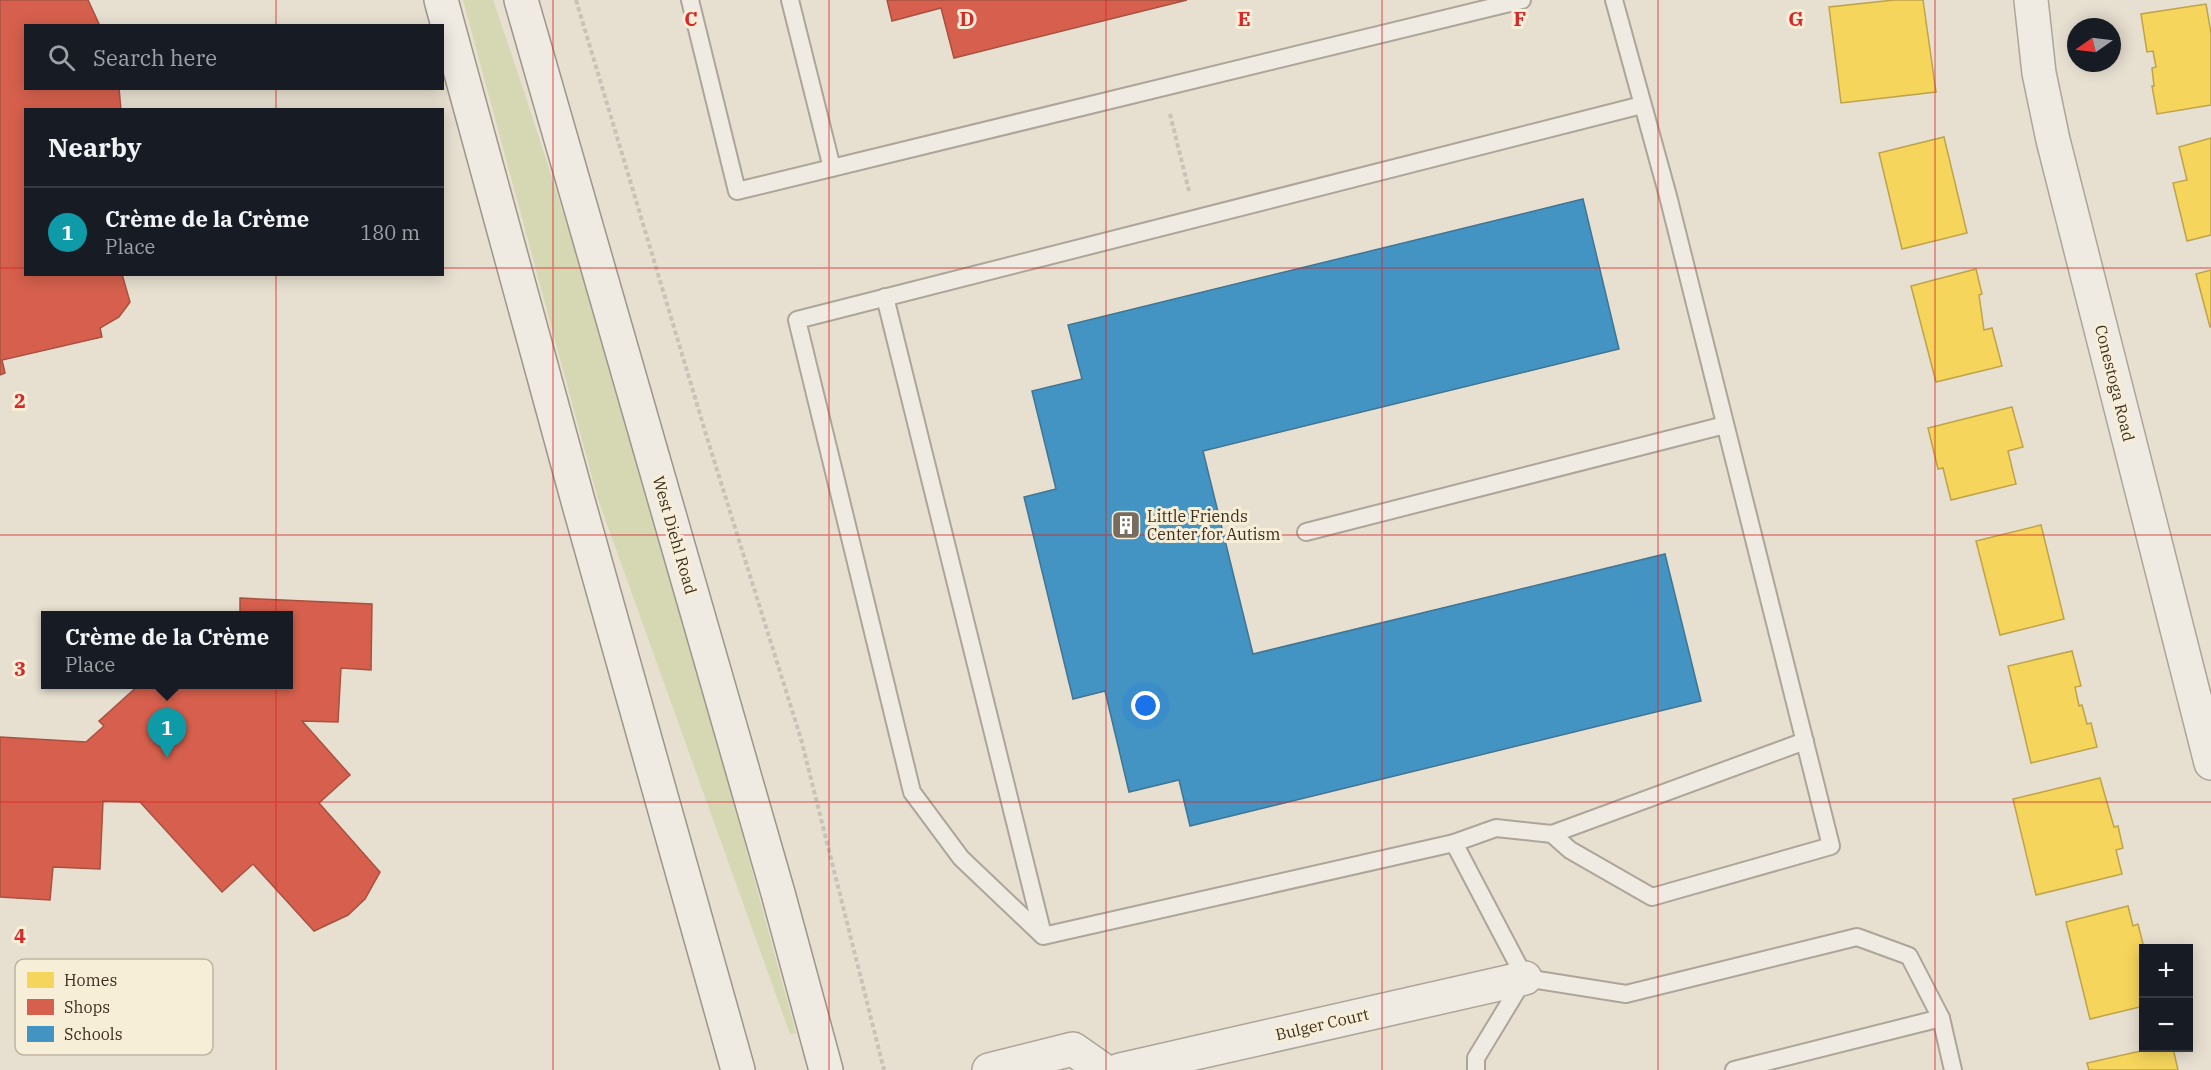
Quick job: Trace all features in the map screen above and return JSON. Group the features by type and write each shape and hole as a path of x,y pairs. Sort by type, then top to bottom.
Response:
{"street":[{"path":"441,0 578,501 738,1070"},
{"name":"West Diehl Road","path":"521,0 778,893 826,1070"},
{"name":"Conestoga Road","path":"2031,0 2039,73 2053,140 2211,763"},
{"name":"Bulger Court","path":"1120,1070 1525,978"},
{"path":"989,1070 1073,1049 1103,1070"}],"lane":[{"path":"690,0 737,191 1513,1"},
{"path":"790,0 831,168"},
{"path":"1552,834 1570,850 1652,897 1831,846 1725,424 1614,0"},
{"path":"1043,936 961,858 912,792 796,320 1642,105"},
{"path":"885,297 1043,936"},
{"path":"1306,532 1725,424"},
{"path":"1043,936 1454,843 1496,828 1552,834 1805,741"},
{"path":"1454,843 1525,978"},
{"path":"1525,978 1626,994 1857,937 1909,956 1941,1018 1953,1070"},
{"path":"1476,1070 1476,1058 1525,978"},
{"path":"1734,1070 1941,1018"}],"path":[{"path":"576,0 708,441 801,739 884,1070"},
{"path":"1175,133 1184,168"}],"green space":[{"path":"463,0 493,0 536,128 616,385 796,1033 790,1034 598,499"}],"building: Homes":[{"path":"1894,0 1923,0 1936,92 1841,103 1829,7"},
{"path":"2206,4 2211,33 2211,105 2157,114 2152,86 2154,86 2152,68 2156,67 2153,51 2147,52 2141,14"},
{"path":"1944,137 1967,233 1902,249 1879,153"},
{"path":"2211,138 2211,235 2187,241 2173,183 2187,180 2179,147"},
{"path":"1976,269 1982,294 1979,295 1984,330 1992,328 2002,366 1936,382 1911,286"},
{"path":"2211,270 2211,327 2210,327 2196,274"},
{"path":"2012,407 2023,447 2008,451 2016,484 1951,500 1943,468 1938,469 1928,428"},
{"path":"2041,525 2064,619 2000,635 1976,541"},
{"path":"2072,651 2081,686 2075,687 2079,706 2082,705 2087,724 2091,723 2097,747 2031,763 2008,666"},
{"path":"2100,778 2114,827 2118,826 2123,848 2116,850 2122,874 2036,895 2013,799"},
{"path":"2128,906 2133,926 2138,924 2143,944 2139,944 2139,1007 2090,1019 2066,922"},
{"path":"2139,1051 2174,1052 2178,1070 2089,1070 2087,1063"}],"building: Shops":[{"path":"0,0 88,0 99,24 24,24 24,90 119,90 121,108 24,108 24,276 123,276 130,302 119,317 100,328 102,337 2,360 5,373 0,375"},
{"path":"887,0 1187,0 954,58 941,8 892,21"},
{"path":"240,598 372,604 371,670 341,668 338,722 302,721 350,775 319,803 380,872 365,899 348,915 314,931 253,864 222,892 140,802 103,801 100,869 53,867 50,900 0,897 0,737 86,742 104,726 99,721 134,689 293,689 293,611 240,611"}],"building: Schools":[{"name":"Little Friends Center for Autism","path":"1583,199 1619,349 1203,451 1253,654 1665,554 1701,701 1190,826 1179,780 1129,792 1105,691 1073,699 1024,497 1056,489 1032,391 1082,379 1068,325"}],"place":[{"name":"Little Friends Center for Autism","path":"1126,525"},
{"name":"Crème de la Crème","path":"167,758"}]}
